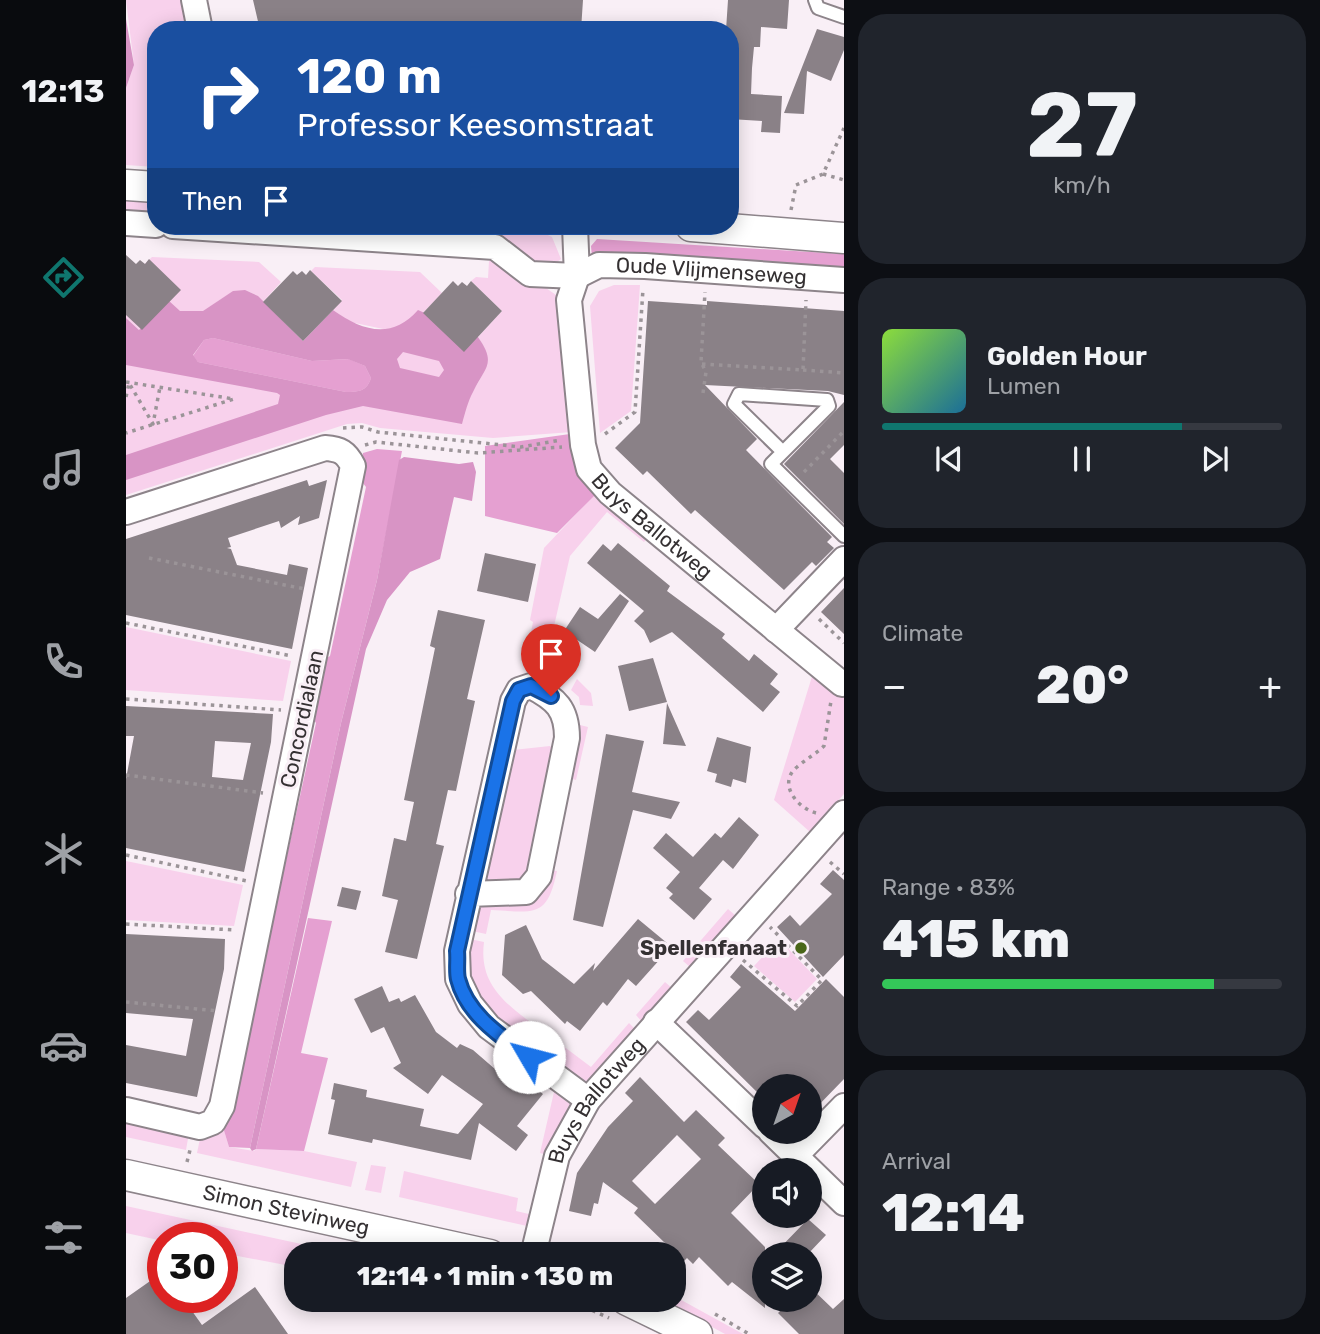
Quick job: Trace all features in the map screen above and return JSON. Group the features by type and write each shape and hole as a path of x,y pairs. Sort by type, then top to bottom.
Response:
{"street":[{"path":"194,0 198,21"},
{"path":"126,185 147,186"},
{"path":"126,223 147,224"},
{"name":"Oude Vlijmenseweg","path":"739,230 844,238"},
{"name":"Oude Vlijmenseweg","path":"311,235 495,247 530,274 577,276 599,265 844,280"},
{"name":"Buys Ballotweg","path":"575,235 577,276 569,300 582,440 589,470 610,493 842,684"},
{"path":"126,512 325,449 338,449 348,456"},
{"name":"Concordialaan","path":"126,1110 200,1127 213,1122 222,1106 353,478 353,466 348,456"},
{"path":"776,630 844,559"},
{"path":"468,894 526,892 539,876 567,738 567,718 551,696 531,686 519,690 513,701 468,894 457,951 458,979 470,1004 489,1027 587,1100"},
{"name":"Buys Ballotweg","path":"536,1242 557,1156 587,1100 844,813"},
{"path":"656,1022 752,1114"},
{"path":"795,1156 844,1106"},
{"path":"783,1144 844,1203"},
{"name":"Simon Stevinweg","path":"126,1175 431,1242"},
{"path":"652,1312 697,1334"}],"lane":[{"path":"815,0 818,8 844,17"},
{"path":"783,452 734,404 739,394 827,400 829,406 783,452 771,464 844,536"}],"path":[{"path":"823,174 844,128"},
{"path":"789,234 796,184 823,174 844,180"},
{"path":"348,456 365,445 376,443 478,453 601,438 635,412 645,266"},
{"path":"703,393 706,372 702,364 706,270"},
{"path":"803,370 807,276"},
{"path":"702,364 844,373"},
{"path":"126,433 234,399 128,382"},
{"path":"126,397 128,382"},
{"path":"128,382 153,424"},
{"path":"153,424 160,387"},
{"path":"792,485 844,431"},
{"path":"149,558 329,593"},
{"path":"803,603 844,643"},
{"path":"126,623 314,660"},
{"path":"827,831 817,813 806,811 795,802 789,788 790,776 797,767 824,746 828,713 842,684"},
{"path":"126,699 304,712"},
{"path":"126,775 286,796"},
{"path":"126,855 268,886"},
{"path":"725,944 797,1006 822,979 755,911"},
{"path":"126,925 258,932"},
{"path":"126,1002 241,1013"}],"shaded area":[{"path":"126,0 183,0 188,21 147,21 147,166 126,165 126,88 134,65"},
{"path":"126,19 134,65 126,88"},
{"path":"126,199 147,200 147,217 126,216"},
{"path":"338,235 548,235 552,237 561,259 553,265"},
{"path":"597,239 844,254 844,272 592,258 591,246"},
{"path":"152,257 259,262 281,282 263,302 257,296 244,291 230,294 211,307 297,356 388,330 350,322 333,310 342,300 311,271 315,267 420,272 442,293 423,313 403,326 462,373 472,392 486,365 483,345 478,337 502,311 471,281 476,277 488,278 489,261 494,261 522,285 546,288 556,295 572,432 493,438 380,428 362,423 347,424 126,495 126,347 188,311 180,311 139,330 126,318 126,277 129,279"},
{"path":"614,285 640,285 631,411 600,433 590,306 599,291"},
{"path":"245,290 258,296 303,341 333,310 366,327 387,329 398,326 418,310 478,337 488,360 462,424 363,406 326,415 126,480 126,455 278,404 280,395 277,393 126,365 126,318 139,330 168,300 180,311 203,311 233,291","holes":["213,338 312,361 348,359 365,366 371,378 362,390 346,392 198,362 193,355 204,340","403,352 439,361 444,370 439,377 400,368 397,359"]},
{"path":"213,338 312,361 349,359 365,366 371,378 362,390 346,392 198,362 193,356 204,340"},
{"path":"584,432 604,486 557,533 485,516 485,446"},
{"path":"377,449 402,451 377,580 341,723 250,1148 229,1147 222,1124 227,1101 237,1094 267,951 274,881 283,874 316,723 309,713 320,662 330,656 366,487 359,478 363,453"},
{"path":"404,457 459,464 473,462 476,472 472,501 454,497 440,559 410,572 387,600 366,649 256,1149 252,1151 250,1148 341,723 377,580 399,460"},
{"path":"598,491 651,534 644,542 607,512 570,556 547,657 558,664 552,677 525,663 544,548"},
{"path":"126,627 291,661 283,701 126,690"},
{"path":"814,670 844,696 844,794 810,832 774,800"},
{"path":"577,679 591,693 593,706 580,705 579,697 571,690"},
{"path":"576,724 588,727 576,780 569,778"},
{"path":"550,746 555,750 534,866 522,885 477,887 513,750"},
{"path":"126,861 243,885 234,926 126,920"},
{"path":"549,870 557,871 549,898 543,905 518,912 491,910 486,934 472,931 472,912"},
{"path":"728,909 736,916 690,967 683,961"},
{"path":"308,918 332,921 301,1053 328,1058 304,1151 256,1149"},
{"path":"470,939 484,942 485,968 494,988 510,1006 530,1022 519,1037 483,1008 466,973"},
{"path":"779,939 817,979 795,1002 754,966"},
{"path":"665,982 673,989 642,1022 636,1015"},
{"path":"629,1023 636,1030 595,1077 583,1082 523,1040 534,1024 591,1067"},
{"path":"554,1092 570,1104 547,1155 540,1153"},
{"path":"126,1120 189,1133 186,1150 126,1137"},
{"path":"222,1124 229,1147 254,1151 304,1151 357,1162 351,1187 197,1153 201,1134"},
{"path":"371,1165 386,1167 381,1193 365,1190"},
{"path":"404,1171 518,1198 516,1211 533,1215 527,1226 399,1197"},
{"path":"126,1206 200,1222 147,1222 147,1238 126,1233"},
{"path":"238,1230 292,1242 284,1242 284,1265 238,1256"},
{"path":"686,1303 743,1334 725,1334 684,1312"}],"building":[{"path":"253,0 583,0 582,21 258,21"},
{"path":"728,0 789,0 787,29 761,27 760,47 754,47 752,68 751,94 782,96 780,133 761,132 762,121 739,120 739,21 727,21"},
{"path":"817,29 844,37 844,50 831,81 807,71 804,114 784,113"},
{"path":"126,255 136,264 140,260 145,264 149,259 181,290 142,330 126,315"},
{"path":"310,270 342,301 303,341 263,302 293,271 297,275 302,271 306,275"},
{"path":"453,281 458,286 462,282 467,286 471,281 502,311 464,352 423,313"},
{"path":"648,301 707,305 707,301 844,311 844,395 828,391 705,385 757,439 746,450 832,537 827,542 834,548 816,566 812,562 784,590 695,510 691,514 647,471 643,475 615,448 640,423"},
{"path":"844,402 844,445 830,459 844,473 844,524 784,464"},
{"path":"307,480 309,486 327,480 319,518 298,525 300,516 281,528 279,521 228,538 231,547 227,548 231,549 237,565 287,575 289,564 308,568 292,649 126,615 126,539"},
{"path":"618,543 670,586 667,591 725,634 722,638 749,661 754,654 778,674 770,684 780,692 763,712 672,632 650,643 644,630 634,621 644,611 587,563 603,544 611,551"},
{"path":"485,553 536,564 528,602 477,591"},
{"path":"844,588 844,634 821,612"},
{"path":"620,594 629,601 595,652 564,631 580,607 598,619"},
{"path":"438,610 485,620 467,699 475,701 456,791 448,790 436,844 444,846 417,959 385,952 398,900 382,896 394,838 406,841 414,802 404,800 435,648 430,646"},
{"path":"653,658 667,702 629,711 618,666"},
{"path":"667,703 686,746 663,744"},
{"path":"126,706 273,714 271,742 244,872 126,848 126,779 134,736 126,736","holes":["215,741 251,743 243,780 212,777"]},
{"path":"606,734 644,741 632,792 680,802 671,819 633,810 603,927 573,920"},
{"path":"717,737 751,747 746,783 733,779 731,787 715,782 717,774 707,771"},
{"path":"739,817 759,835 733,869 723,860 699,888 712,899 694,920 669,898 673,894 666,888 680,872 653,848 666,833 693,857 715,833 721,838"},
{"path":"833,870 844,880 844,955 823,977 777,927 790,915 800,926 832,894 820,884"},
{"path":"342,887 361,891 356,910 337,906"},
{"path":"638,919 667,943 658,953 662,957 636,986 628,979 607,1006 603,1002 580,1031 567,1021 565,1024 531,991 523,994 502,975 505,935 526,925 542,959 574,984 595,963 593,971"},
{"path":"126,934 225,939 224,969 197,1097 126,1083 126,1045 186,1056 193,1019 126,1013"},
{"path":"741,964 795,1011 826,979 844,997 844,1079 822,1102 822,1074 752,1074 752,1087 686,1022 698,1010 709,1020 741,987 730,977"},
{"path":"382,986 389,1002 399,998 401,1002 415,995 436,1032 457,1048 460,1044 473,1050 503,1076 510,1067 543,1094 517,1126 528,1135 516,1151 479,1123 471,1160 373,1139 372,1143 328,1134 335,1100 331,1099 334,1083 367,1090 366,1097 424,1109 420,1126 458,1134 483,1104 442,1075 428,1094 393,1068 401,1063 384,1027 371,1033 354,999"},
{"path":"640,1077 684,1122 696,1110 725,1138 718,1145 752,1177 752,1191 731,1213 760,1242 752,1242 752,1298 732,1282 728,1286 699,1257 693,1264 686,1259 686,1242 664,1242 634,1213 638,1208 603,1182 598,1204 594,1203 591,1216 569,1211 577,1173 608,1127 633,1101 625,1093","holes":["677,1135 701,1159 655,1204 632,1181"]},
{"path":"799,1228 818,1228 826,1235 819,1242 786,1242"},
{"path":"147,1283 147,1313 193,1313 202,1325 219,1313 238,1313 238,1299 255,1287 288,1334 126,1334 126,1298"},
{"path":"822,1298 833,1309 844,1299 844,1334 799,1334 778,1313 822,1312"}],"place":[{"name":"Spellenfanaat","path":"801,948"}],"route":[{"path":"529,1057 489,1027 470,1004 458,979 457,951 513,701 519,690 531,686 551,696"}]}
